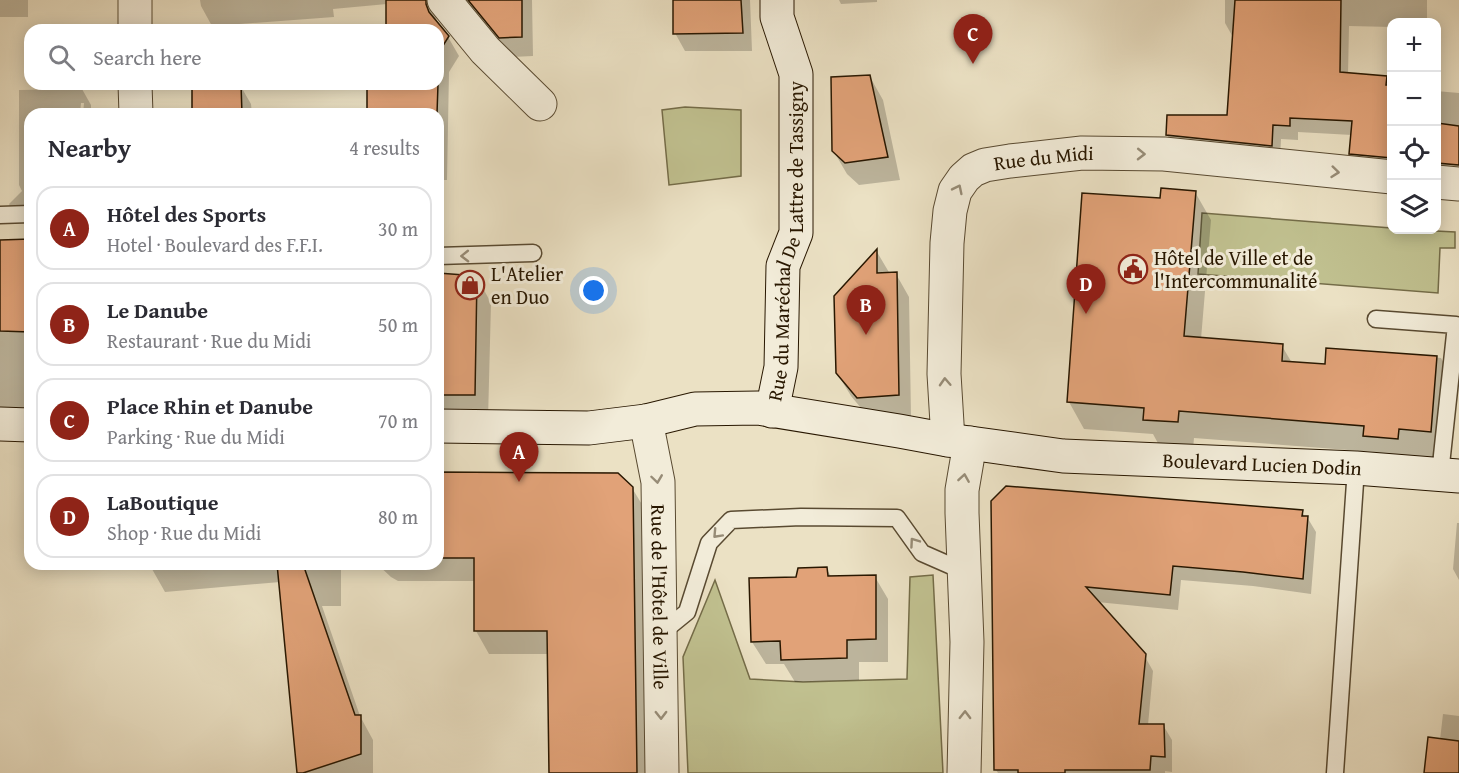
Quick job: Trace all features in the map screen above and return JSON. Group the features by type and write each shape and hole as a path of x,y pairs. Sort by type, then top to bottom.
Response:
{"street":[{"path":"135,0 135,24"},
{"path":"444,0 485,50 540,104"},
{"name":"Rue du Maréchal De Lattre de Tassigny","path":"772,411 781,367 783,266 796,233 796,74 777,17 777,0"},
{"path":"135,90 136,108"},
{"name":"Rue du Midi","path":"959,442 944,375 947,243 950,211 955,191 973,170 985,165 1010,161 1082,153 1164,154 1387,176"},
{"path":"1441,182 1459,184"},
{"name":"Boulevard Lucien Dodin","path":"444,426 589,428 646,421 695,409 758,408 959,442 1063,456 1356,468 1449,475"},
{"name":"Rue de l'Hôtel de Ville","path":"646,421 658,482 662,773"},
{"path":"0,424 24,426"},
{"path":"959,442 967,642 964,773"}],"lane":[{"path":"0,215 24,214"},
{"path":"444,256 533,253"},
{"path":"1376,320 1456,325 1449,475"},
{"path":"1335,773 1356,468"},
{"path":"660,634 687,612 709,543 730,520 801,517 897,518 922,553 963,571"}],"green space":[{"path":"685,107 741,110 741,176 669,185 662,110"},
{"path":"1202,213 1387,228 1387,234 1455,232 1455,248 1440,248 1438,293 1198,274"},
{"path":"933,575 943,773 688,773 683,657 715,580 750,679 803,682 907,679 910,577"}],"building":[{"path":"386,0 426,0 429,12 439,24 386,24"},
{"path":"468,0 522,0 522,37 499,38"},
{"path":"673,0 741,0 743,33 673,34"},
{"path":"1235,0 1341,0 1340,72 1387,76 1387,158 1349,154 1352,121 1290,118 1290,126 1273,125 1272,146 1166,135 1167,115 1227,115"},
{"path":"444,30 449,36 444,44"},
{"path":"870,75 888,157 845,163 832,151 831,77"},
{"path":"192,90 241,90 242,108 192,108"},
{"path":"367,90 438,90 437,108 367,108"},
{"path":"1441,124 1459,126 1459,165 1441,163"},
{"name":"Hôtel de Ville et de l'Intercommunalité","path":"1161,188 1196,191 1184,336 1283,344 1282,361 1325,364 1326,348 1437,356 1431,432 1399,429 1398,439 1363,436 1364,426 1179,411 1178,422 1143,420 1144,408 1067,402 1082,193 1160,198"},
{"path":"24,239 24,332 0,331 0,240"},
{"path":"877,249 877,273 897,272 899,395 857,398 836,373 834,296"},
{"path":"444,273 477,276 475,395 444,395"},
{"path":"444,472 618,473 633,487 637,773 549,773 547,631 474,631 474,558 444,558"},
{"path":"1006,486 1303,510 1302,516 1308,516 1303,579 1173,566 1170,595 1086,587 1146,654 1139,724 1164,724 1165,757 1151,756 1150,770 1065,770 1065,773 1018,773 1018,770 994,770 991,501"},
{"path":"827,567 828,576 876,575 876,639 847,640 847,658 781,660 780,641 751,642 749,578 796,577 798,568"},
{"path":"278,570 305,570 355,715 361,715 361,754 297,773"},
{"path":"1428,737 1459,741 1459,773 1424,773"}],"place":[{"name":"Place Rhin et Danube","path":"973,64"},
{"name":"Hôtel de Ville et de l'Intercommunalité","path":"1133,269"},
{"name":"L'Atelier en Duo","path":"470,285"},
{"name":"LaBoutique","path":"1086,314"},
{"name":"Le Danube","path":"866,335"},
{"name":"Hôtel des Sports","path":"519,482"}]}
